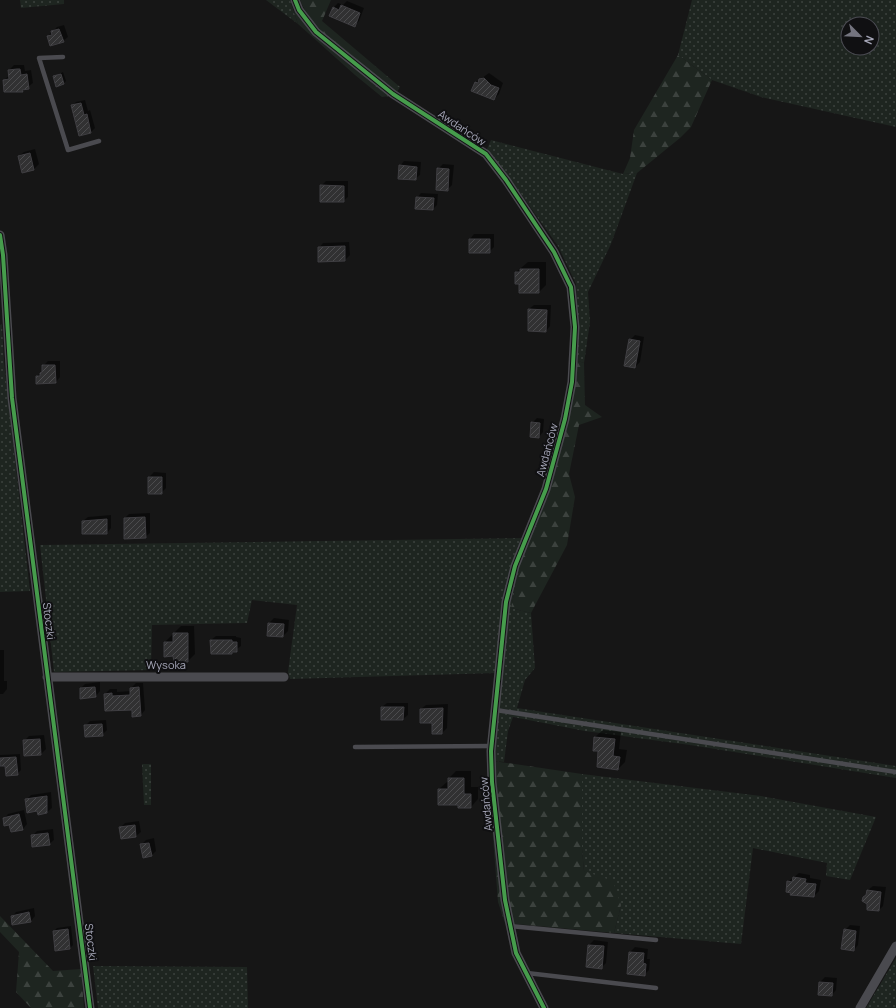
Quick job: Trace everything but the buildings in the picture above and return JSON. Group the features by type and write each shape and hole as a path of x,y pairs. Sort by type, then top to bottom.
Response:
{"street":[{"name":"Awdańców","path":"296,0 299,10 316,32 393,94 486,154 506,180 554,252 571,287 575,327 572,382 565,419 546,489 513,573 506,602 492,746 492,782 505,900 510,926 516,953 544,1008"},
{"name":"Stoczki","path":"0,235 3,255 12,398 90,1008"},
{"name":"Wysoka","path":"47,677 284,677"},
{"path":"860,1008 896,946"}],"lane":[{"path":"63,57 39,58 68,150 100,142"},
{"path":"496,710 896,772"},
{"path":"355,747 492,746"},
{"path":"510,926 656,940"},
{"path":"527,974 656,988"}],"green space":[{"path":"20,0 64,0 64,4 21,8"},
{"path":"266,0 290,0 298,24"},
{"path":"300,0 331,0 322,21 400,87 397,92 356,62 329,38 307,13"},
{"path":"692,0 896,0 896,127 761,97 712,80 678,55"},
{"path":"294,12 299,14 390,96 382,97 355,75 298,24"},
{"path":"678,55 712,80 691,127 680,138 637,173 623,174 630,158 634,130"},
{"path":"491,140 623,174 637,173 611,244 588,292 590,322 584,363 578,361 576,284 558,246 508,176 486,151"},
{"path":"2,324 4,362 30,591 0,592 0,325"},
{"path":"578,361 584,363 585,405 602,417 579,425 569,474 575,497 567,545 531,613 511,608 524,546 569,407"},
{"path":"527,538 511,608 531,613 535,668 525,680 517,708 896,766 896,778 690,745 585,731 513,717 508,731 504,762 487,760 497,673 290,679 288,672 297,605 252,600 247,623 152,625 151,670 54,672 40,545"},
{"path":"487,760 582,774 582,849 584,871 613,881 621,905 614,933 505,923 498,902"},
{"path":"142,764 151,764 151,805 144,805"},
{"path":"582,774 761,796 876,817 850,880 826,876 827,863 753,848 741,944 614,933 621,905 584,871 582,849"},
{"path":"0,916 53,971 81,969 84,1008 31,1008 16,992 19,952 0,932"},
{"path":"896,958 896,1008 866,1008"},
{"path":"93,966 247,967 248,1008 98,1008"}],"cycle path":[{"path":"295,0 299,10 316,32 393,94 486,154 506,180 554,252 571,287 575,327 572,382 565,419 546,489 515,566 506,602 491,751 492,782 505,900 516,953 544,1008"},
{"path":"0,235 3,255 12,398 90,1008"}]}
